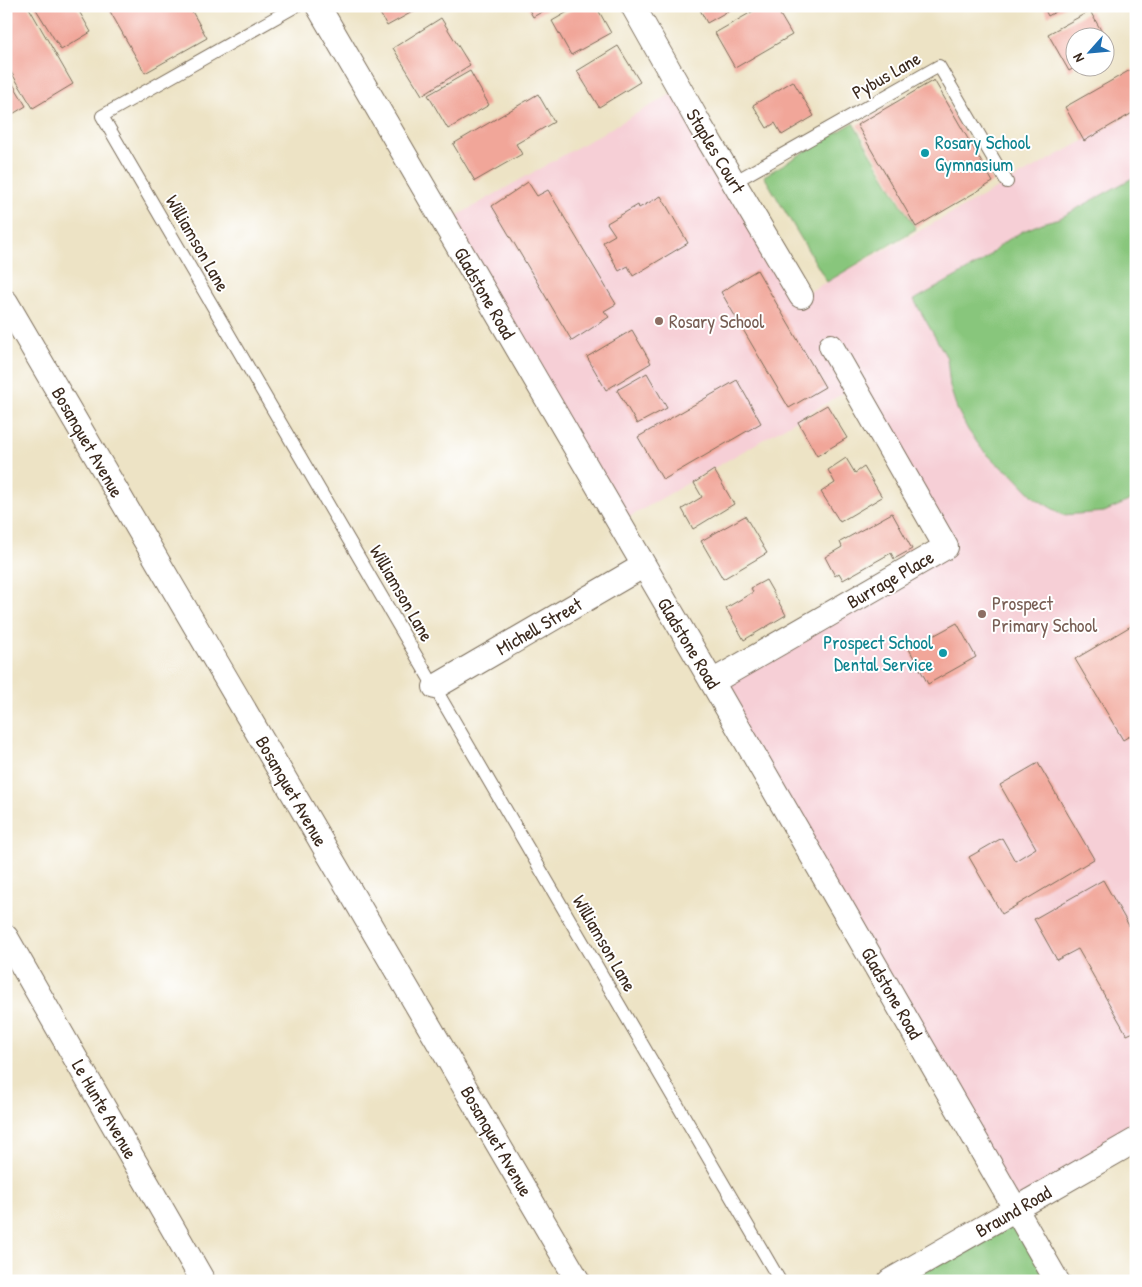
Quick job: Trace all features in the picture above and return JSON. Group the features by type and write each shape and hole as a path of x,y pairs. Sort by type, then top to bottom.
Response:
{"street":[{"name":"Gladstone Road","path":"318,6 712,682 1057,1281"},
{"name":"Staples Court","path":"633,6 801,296"},
{"name":"Bosanquet Avenue","path":"6,302 578,1281"},
{"name":"Burrage Place","path":"712,682 946,547 831,346"},
{"name":"Michell Street","path":"435,687 643,566"},
{"name":"Le Hunte Avenue","path":"6,937 203,1281"},
{"name":"Braund Road","path":"890,1281 1136,1140"}],"lane":[{"name":"Williamson Lane","path":"296,6 102,116 780,1281"},
{"name":"Pybus Lane","path":"734,182 939,66 1008,182"}],"shaded area":[{"name":"Prospect Primary School","path":"680,89 801,296 1136,112 1136,1140 1016,1209 712,682 946,547 854,387 619,523 444,223"}],"green space":[{"path":"853,123 916,229 827,282 764,176"},
{"path":"1136,176 1136,498 1104,512 1063,515 1035,498 1012,474 996,463 981,448 968,430 957,409 950,387 947,358 914,300 982,262 1003,243 1023,231 1060,218"},
{"path":"1016,1209 1057,1281 890,1281"}],"building":[{"path":"17,6 28,6 73,84 33,108 6,64 6,13"},
{"path":"34,6 76,6 91,32 61,50"},
{"path":"107,6 189,6 207,38 145,73"},
{"path":"376,6 423,6 387,26"},
{"path":"527,6 552,6 533,17"},
{"path":"578,6 596,6 611,33 571,55 552,21"},
{"path":"698,6 737,6 707,23"},
{"path":"762,6 775,6 792,35 735,68 715,33"},
{"path":"1043,6 1066,6 1048,16"},
{"path":"1090,11 1100,28 1064,28 1064,62 1048,34"},
{"path":"441,18 470,65 422,95 393,48"},
{"path":"618,46 640,82 599,107 577,71"},
{"path":"1132,69 1136,76 1136,111 1084,141 1065,107"},
{"path":"470,71 489,105 448,129 428,95"},
{"path":"6,72 26,106 6,118"},
{"name":"Rosary School Gymnasium","path":"934,80 993,182 916,227 857,125"},
{"path":"793,81 814,116 782,135 775,123 767,128 753,105"},
{"path":"538,94 554,122 516,144 522,154 475,181 453,144"},
{"path":"528,182 537,196 548,190 616,304 604,311 609,317 572,341 492,206"},
{"path":"661,196 688,243 633,276 628,266 619,271 603,242 615,235 607,223 638,205 639,208"},
{"path":"757,270 825,387 789,408 721,292"},
{"path":"632,330 651,363 606,390 587,357"},
{"path":"647,373 667,408 637,424 617,390"},
{"path":"737,380 761,423 663,480 638,437"},
{"path":"827,405 847,438 817,456 798,422"},
{"path":"846,458 855,473 864,467 882,497 840,522 821,492 835,483 828,470"},
{"path":"714,470 734,504 693,529 682,509 702,497 694,483"},
{"path":"892,513 912,549 894,559 891,553 843,580 839,573 835,576 825,557 842,547 840,542"},
{"path":"745,516 767,553 723,579 701,541"},
{"path":"766,580 786,615 744,640 726,608 753,592 751,588"},
{"name":"Prospect School Dental Service","path":"957,623 976,657 928,684 909,649"},
{"path":"1136,623 1136,732 1123,740 1075,659"},
{"path":"1038,763 1094,859 1002,914 969,857 1002,838 1015,861 1036,848 1000,785"},
{"path":"1103,880 1136,938 1136,1031 1127,1035 1078,949 1057,960 1034,919"}],"place":[{"name":"Rosary School Gymnasium","path":"925,153"},
{"name":"Rosary School","path":"659,321"},
{"name":"Prospect Primary School","path":"982,614"},
{"name":"Prospect School Dental Service","path":"943,653"}]}
